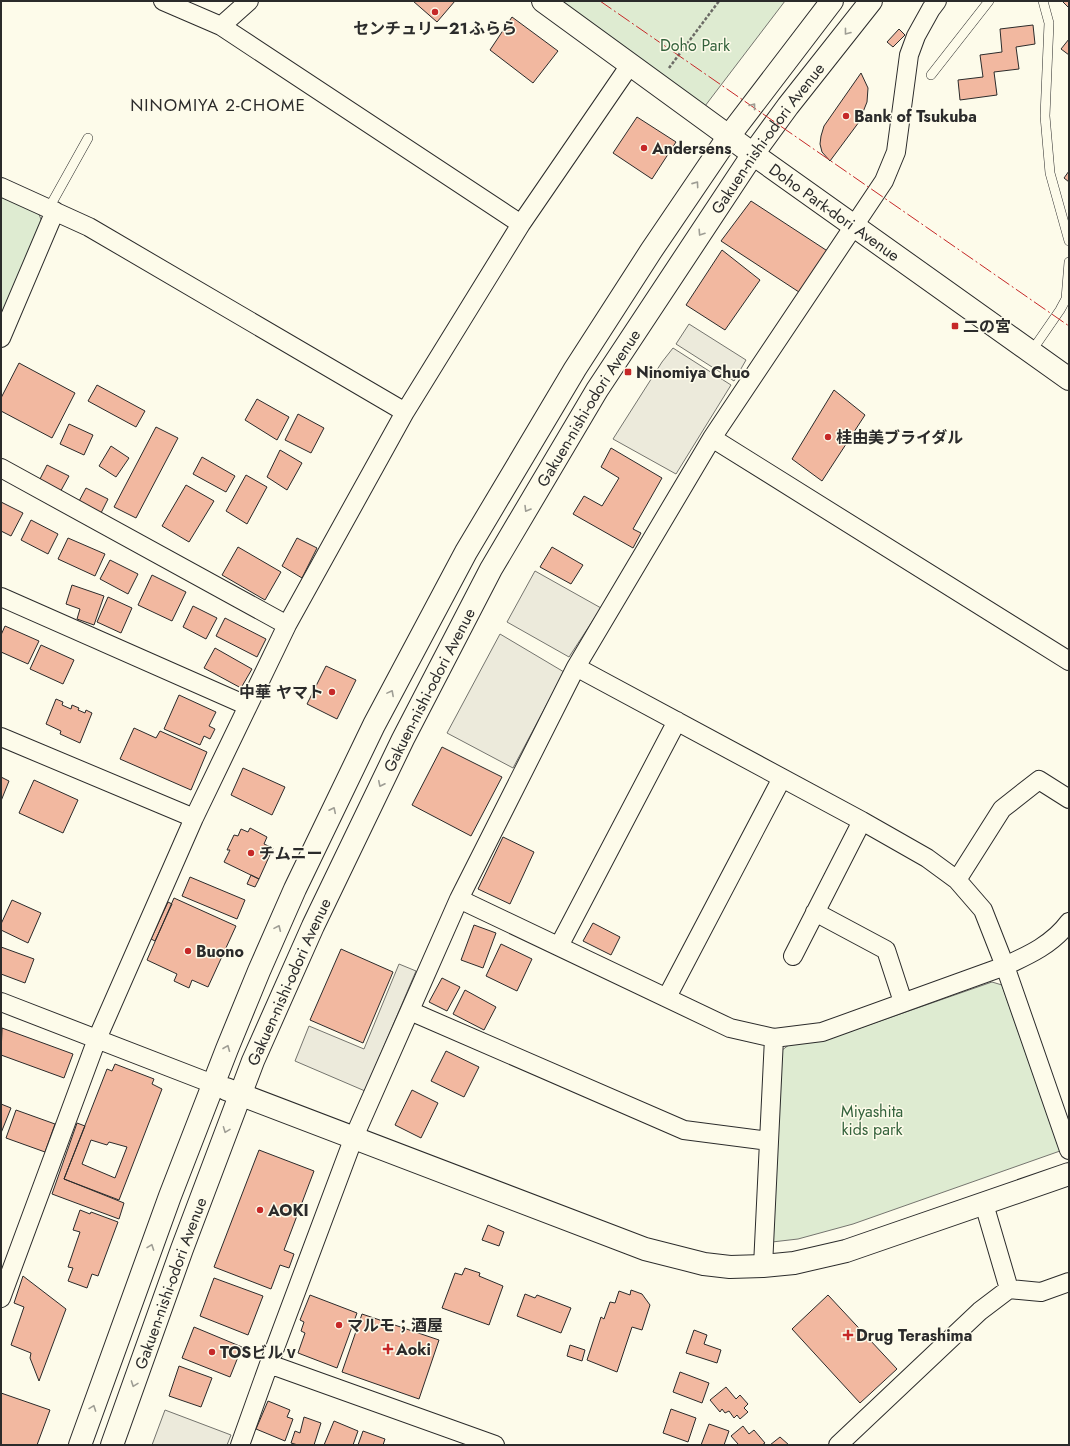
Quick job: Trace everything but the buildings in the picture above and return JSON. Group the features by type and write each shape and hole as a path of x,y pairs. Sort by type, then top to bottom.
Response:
{"main road":[{"name":"Doho Park-dori Avenue","path":"543,1 753,154 1069,380"},
{"name":"Gakuen-nishi-odori Avenue","path":"80,1445 170,1196 213,1084 259,971 295,889 374,725 466,552 575,369 651,251 729,136 832,1"},
{"name":"Gakuen-nishi-odori Avenue","path":"112,1445 182,1249 253,1061 316,919 403,738 491,569 597,390 753,154 788,106 871,1"},
{"path":"213,1084 645,1249 704,1264 730,1267 794,1263 846,1251 1069,1174"}],"street":[{"path":"163,1 221,26 521,224"},
{"path":"221,26 249,1"},
{"path":"240,1445 354,1137 459,899 576,667 712,438 884,181 896,152 909,55 916,36 937,1"},
{"path":"1,1298 6,1269 97,1039 194,818 287,625 405,412 521,224 630,65"},
{"path":"1,187 89,226 405,412"},
{"path":"1,338 52,209"},
{"path":"712,438 1069,661"},
{"path":"1,468 287,625"},
{"path":"1,597 248,706"},
{"path":"576,667 862,821 927,858 957,880 983,910 1005,966 1069,1150"},
{"path":"559,946 677,721"},
{"path":"1,737 194,818"},
{"path":"667,997 782,778"},
{"path":"957,880 1002,809 1039,780 1069,800"},
{"path":"793,956 862,821"},
{"path":"459,899 730,1028 774,1038 822,1032 1005,966 1050,942 1064,930 1069,922"},
{"path":"815,912 886,950 903,1002"},
{"path":"1,1002 213,1084"},
{"path":"410,1010 684,1130 769,1141"},
{"path":"763,1266 774,1038"},
{"path":"984,1204 1009,1289"},
{"path":"838,1445 980,1311 1009,1289 1041,1292 1069,1282"},
{"path":"269,1364 495,1445"}],"lane":[{"path":"931,75 989,1"},
{"path":"1043,1 1049,23 1045,116 1048,162 1069,241"},
{"path":"52,209 88,138"},
{"path":"1031,352 1066,299 1069,262"}],"path":[{"path":"668,68 719,1"}],"green space":[{"name":"Doho Park","path":"561,1 785,1 705,106"},
{"path":"1,197 38,212 43,224 1,321"},
{"name":"Miyashita kids park","path":"992,982 1002,985 1060,1151 853,1224 798,1239 772,1242 781,1051 790,1044 834,1037"}],"shaded area":[{"path":"689,324 746,360 734,381 676,344"},
{"path":"673,348 731,385 676,474 613,439 662,362"},
{"path":"535,571 601,608 569,657 507,622"},
{"path":"500,634 564,672 513,768 447,733"},
{"path":"399,964 416,971 365,1091 295,1061 309,1026 364,1049"},
{"path":"165,1410 231,1435 227,1445 152,1445"}],"power":[{"path":"600,1 1069,326"}],"place":[{"name":"センチュリー２１ふらら","path":"435,12"},
{"name":"Bank of Tsukuba","path":"846,116"},
{"name":"Andersens","path":"644,148"},
{"name":"二の宮","path":"955,326"},
{"name":"Ninomiya Chuo","path":"628,372"},
{"name":"桂由美ブライダル","path":"828,437"},
{"name":"中華 ヤマト","path":"332,692"},
{"name":"チムニー","path":"251,853"},
{"name":"Buono","path":"188,951"},
{"name":"AOKI","path":"260,1210"},
{"name":"マルモ；酒屋","path":"339,1325"},
{"name":"Drug Terashima","path":"848,1335"},
{"name":"Aoki","path":"388,1349"},
{"name":"TOSビルⅴ","path":"212,1352"}],"district":[{"name":"NINOMIYA 2-CHOME","path":"218,105"}]}
